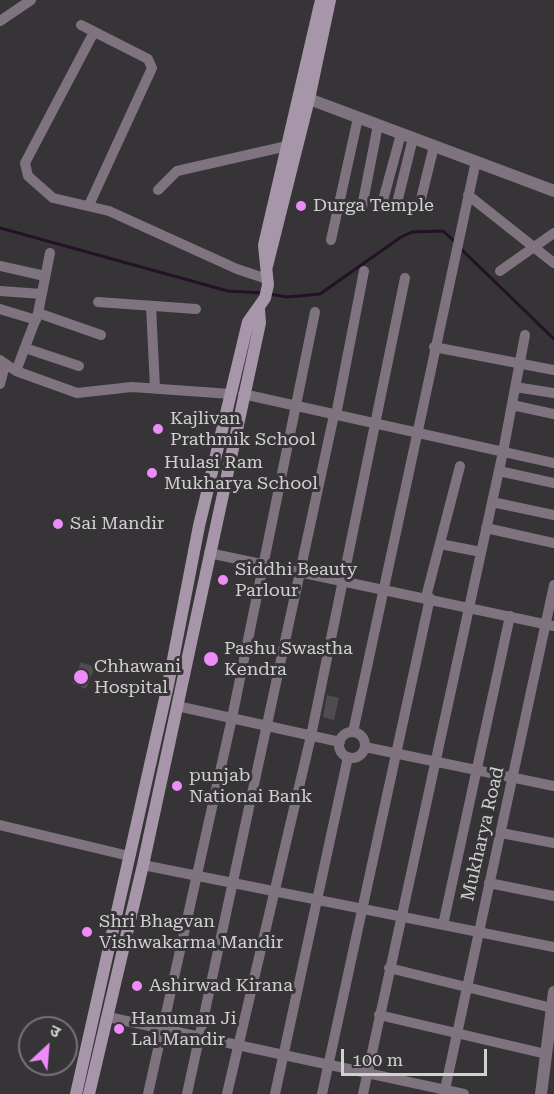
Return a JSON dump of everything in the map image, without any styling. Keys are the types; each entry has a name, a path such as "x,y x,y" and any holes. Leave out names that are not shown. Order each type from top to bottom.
{"main road":[{"path":"267,278 264,245 321,0"},
{"path":"76,1094 168,685 199,525 261,319 267,278 330,0"},
{"path":"89,1094 143,865 177,706 209,553 237,394"}],"street":[{"path":"0,21 31,0"},
{"path":"81,25 148,59 152,68 89,206"},
{"path":"94,32 24,167 28,176 48,195 58,200 109,211 237,269 267,278"},
{"path":"309,99 554,191"},
{"path":"330,240 358,118"},
{"path":"362,207 378,125"},
{"path":"382,204 401,134"},
{"path":"397,203 413,138"},
{"path":"158,190 177,171 286,146"},
{"path":"420,203 434,146"},
{"path":"352,732 459,231 476,162"},
{"path":"468,195 554,263"},
{"path":"500,271 538,249 554,233"},
{"path":"16,371 37,317 50,253"},
{"path":"0,266 45,276"},
{"path":"187,1094 232,883 269,727 364,271"},
{"path":"227,1094 311,736 405,278"},
{"path":"0,291 42,294"},
{"path":"98,302 196,309"},
{"path":"151,306 155,388"},
{"path":"0,309 101,335"},
{"path":"148,1094 198,876 265,564 315,312"},
{"path":"363,1094 400,916 499,471 525,335"},
{"path":"434,347 554,370"},
{"path":"25,348 79,366"},
{"path":"0,384 2,362 16,371 77,393 132,387 237,394 554,463"},
{"path":"515,387 554,393"},
{"path":"512,405 554,414"},
{"path":"322,1094 398,754 428,598 460,466"},
{"path":"499,471 554,483"},
{"path":"492,501 554,515"},
{"path":"486,528 554,543"},
{"path":"440,544 481,552"},
{"path":"209,553 550,625"},
{"name":"Mukharya Road","path":"444,1092 489,883 550,625 554,589"},
{"path":"443,925 510,616"},
{"path":"177,706 340,742"},
{"path":"348,757 341,751 340,742 344,735 352,732"},
{"path":"348,757 360,755 365,747 363,739 352,732"},
{"path":"365,747 554,786"},
{"path":"275,1094 348,757"},
{"path":"0,825 129,856"},
{"path":"501,833 554,843"},
{"path":"143,865 554,947"},
{"path":"489,883 554,896"},
{"path":"389,968 552,1008"},
{"path":"541,1094 554,992"},
{"path":"379,1015 546,1054"},
{"path":"108,1017 444,1092 464,1094"}],"building":[{"path":"81,662 95,667 86,689 72,683"},
{"path":"327,695 339,698 334,720 323,717"}],"waterway":[{"path":"0,228 228,291 263,293"},
{"path":"269,294 287,297 320,294 401,237 412,232 443,231 455,242"},
{"path":"461,249 554,339"}],"place":[{"name":"Durga Temple","path":"301,206"},
{"name":"Kajlivan Prathmik School","path":"158,429"},
{"name":"Hulasi Ram Mukharya School","path":"152,473"},
{"name":"Sai Mandir","path":"58,524"},
{"name":"Siddhi Beauty Parlour","path":"223,580"},
{"name":"Pashu Swastha Kendra","path":"211,659"},
{"name":"Chhawani Hospital","path":"81,677"},
{"name":"punjab Nationai Bank","path":"177,786"},
{"name":"Shri Bhagvan Vishwakarma Mandir","path":"87,932"},
{"name":"Ashirwad Kirana","path":"137,986"},
{"name":"Hanuman Ji Lal Mandir","path":"119,1029"}]}
